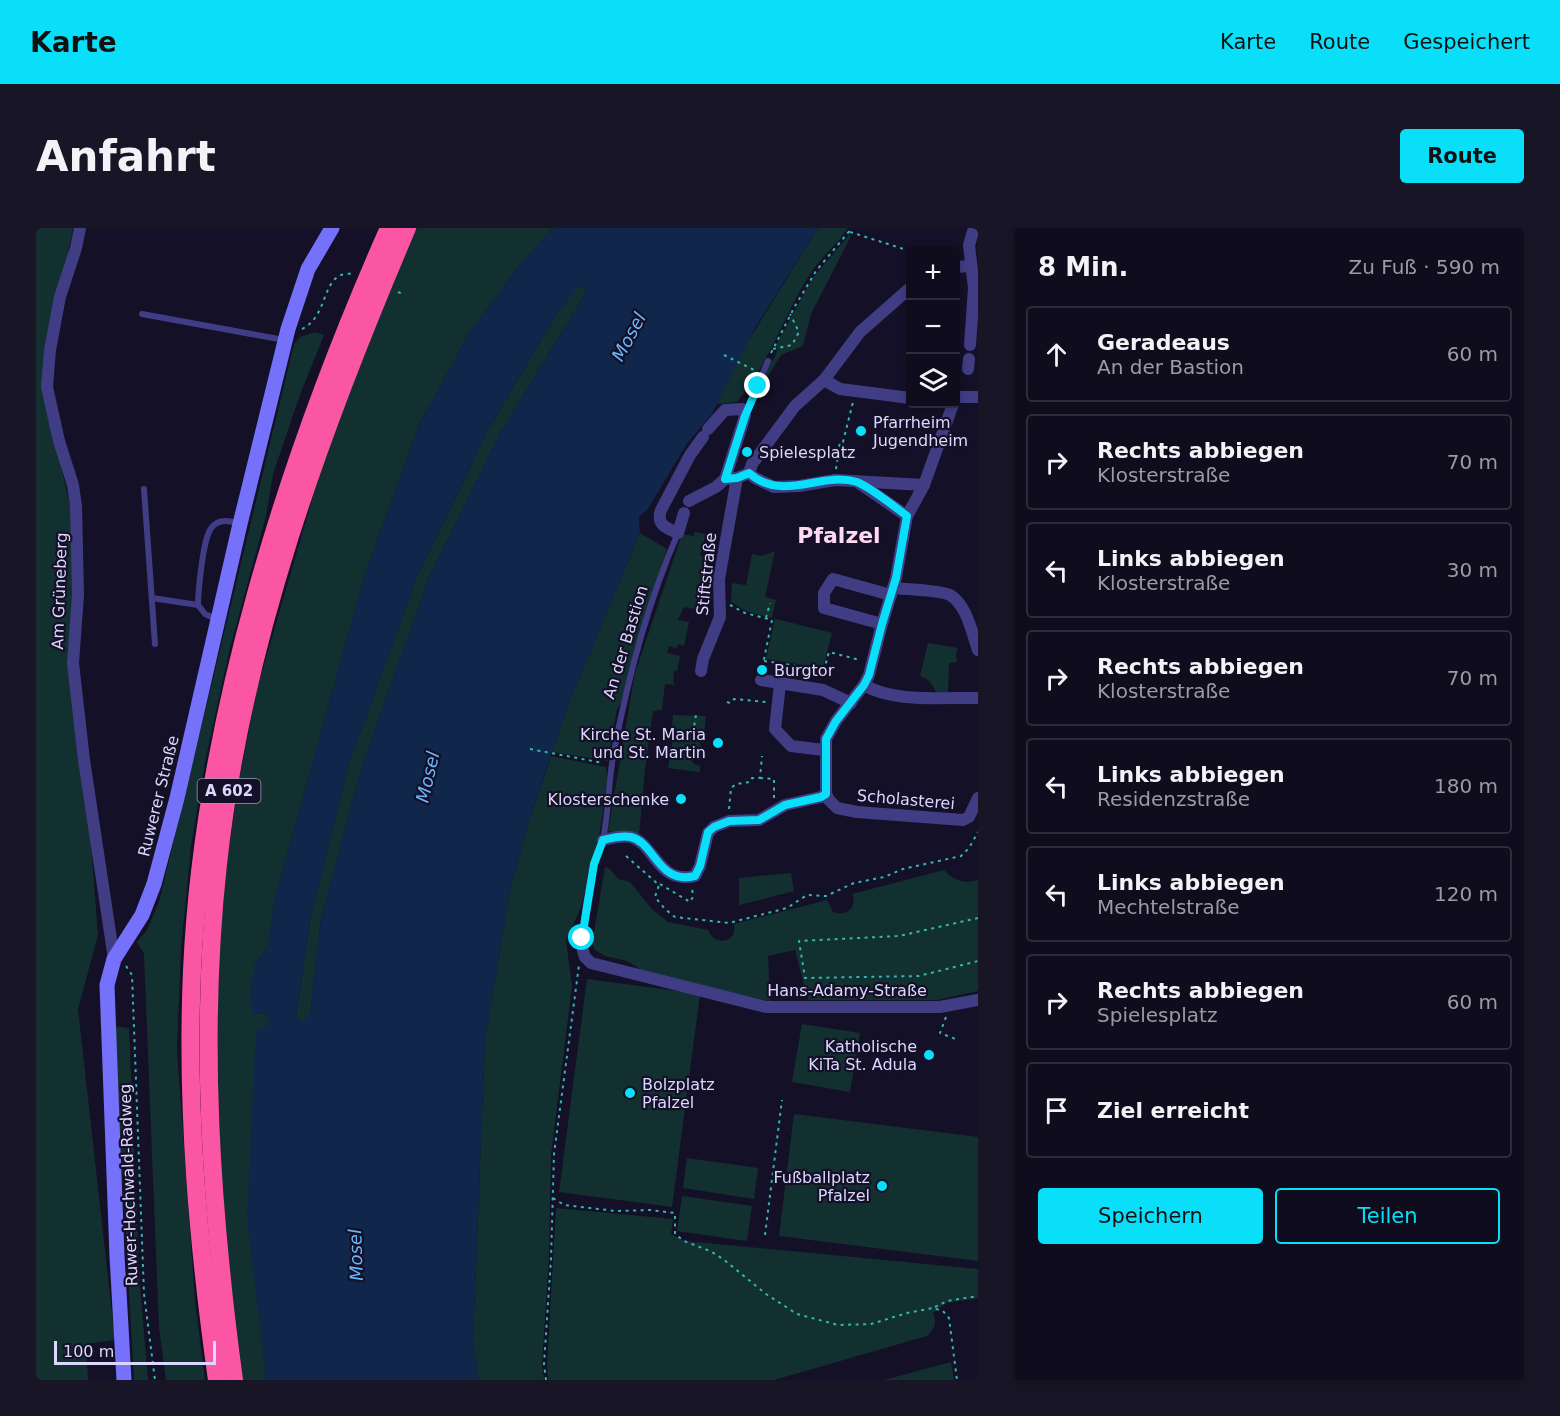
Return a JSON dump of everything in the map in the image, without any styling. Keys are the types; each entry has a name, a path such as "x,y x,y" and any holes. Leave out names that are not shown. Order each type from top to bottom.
{"highway":[{"name":"A 602","path":"217,1380 195,1194 190,1106 192,970 202,858 216,766 233,685 255,599 310,424 389,228"},
{"name":"A 602","path":"234,1380 214,1199 207,1045 218,864 232,768 267,613 299,507 324,433 407,228"}],"main road":[{"name":"Ruwerer Straße","path":"124,1380 107,985 114,959 142,915 154,884 177,798 286,335 308,269 332,228"}],"street":[{"name":"Am Grüneberg","path":"80,228 60,297 50,350 47,387 59,441 73,485 76,506 78,595 73,663 86,771 114,959"},
{"path":"970,345 974,288 969,245 974,228"},
{"path":"960,267 971,266"},
{"path":"749,473 752,464 795,406 824,380 860,332 906,292"},
{"path":"824,380 840,389 906,397"},
{"path":"960,397 978,397"},
{"path":"603,840 632,837 642,844 668,873 688,878 695,876 700,866 708,832 714,827 729,821 759,820 785,805 826,794 824,750 826,739 864,685 892,591 907,516 924,485 952,408"},
{"path":"684,513 678,533 663,526 659,517 690,455 705,433 725,410 742,409 745,416 731,478"},
{"path":"689,501 731,478 749,473"},
{"path":"749,473 774,487 799,486 835,480 924,485"},
{"name":"Stiftstraße","path":"701,671 720,617 719,579 731,478"},
{"path":"858,483 907,516"},
{"path":"882,624 824,608 824,593 833,579 892,591 948,594 956,600 964,614 978,650"},
{"path":"761,681 823,690 851,703"},
{"path":"780,684 775,729 791,746 824,750"},
{"path":"864,685 875,692 894,696 978,698"},
{"name":"Scholasterei","path":"826,794 837,808 856,812 963,820 969,817 978,798"},
{"name":"Hans-Adamy-Straße","path":"583,951 591,963 766,1007 940,1007 978,1000"}],"lane":[{"path":"142,314 286,335"},
{"path":"745,416 768,361"},
{"path":"144,489 155,645"},
{"path":"218,620 205,614 198,605 198,589 206,536 211,527 218,522 230,520 240,524"},
{"name":"An der Bastion","path":"583,951 586,904 594,864 603,840 612,764 623,704 642,635 678,533"},
{"path":"152,598 198,605"}],"path":[{"path":"768,361 790,314 816,271 852,228"},
{"path":"849,232 906,250"},
{"path":"286,335 311,324 322,307 330,286 339,276 354,273"},
{"path":"398,292 403,294"},
{"path":"773,349 792,345 799,332 790,314"},
{"path":"724,355 762,374"},
{"path":"835,480 840,442 843,442 853,401 855,402"},
{"path":"720,598 745,613 772,620 763,662 824,670 829,652 872,663"},
{"path":"766,619 770,603"},
{"path":"727,702 730,703 734,699 778,703"},
{"path":"693,733 696,715"},
{"path":"530,748 612,764"},
{"path":"760,778 762,756"},
{"path":"729,821 731,788 736,784 750,782 752,778 774,779 774,799 778,809"},
{"path":"626,856 659,885 655,897 664,909 675,917 729,923 787,908 807,895 826,896 854,883 961,856 969,848 978,832"},
{"path":"690,902 693,897"},
{"path":"978,918 899,936 799,941 805,978 919,975 978,961"},
{"path":"546,1380 544,1364 554,1154 576,976 583,951"},
{"name":"Ruwer-Hochwald-Radweg","path":"114,959 130,969 132,975 144,1294 155,1380"},
{"path":"940,1015 947,1015 939,1033 958,1040"},
{"path":"765,1235 782,1100"},
{"path":"553,1198 564,1205 615,1211 650,1210 675,1213 675,1234 684,1241 723,1258 766,1294 797,1314 838,1325 871,1324 933,1308 947,1301 978,1296"},
{"path":"933,1308 943,1311 949,1318 957,1380"}],"green space":[{"path":"36,228 73,228 42,384 75,527 77,661 98,935 78,1009 115,1340 86,1344 88,1380 36,1380"},
{"path":"417,228 553,228 520,265 468,335 420,423 364,577 274,902 268,946 255,965 253,1014 262,1013 269,1017 270,1024 261,1334 266,1380 243,1380 227,1250 221,1172 216,1044 218,961 227,861 239,781 257,689 328,445 385,298"},
{"path":"818,228 848,228 810,274 748,388 737,402 717,404 736,361"},
{"path":"849,235 851,236 811,314 803,346 781,355 761,388 770,361 777,352 776,345 812,279"},
{"path":"579,285 587,289 581,301 499,435 430,575 362,766 321,919 310,1014 303,1023 296,1017 310,921 348,766 417,577 488,430 557,313"},
{"path":"315,332 324,335 301,392 273,474 266,516 230,648 205,762 191,846 181,950 177,1050 195,1301 205,1380 166,1380 159,1328 144,954 137,942 147,930 159,902 294,344 300,337"},
{"path":"694,532 706,534 700,555 704,556 700,610 684,607 678,620 689,622 684,646 678,644 677,648 669,646 667,653 680,656 677,671 674,671 675,685 665,684 662,710 653,711 639,835 608,831 635,673 682,534 694,536"},
{"path":"640,533 667,549 636,646 621,703 617,709 608,761 552,752 567,707"},
{"path":"775,551 765,597 776,600 772,618 832,633 823,668 766,659 775,619 746,611 731,602 732,583 746,585 752,554 762,556"},
{"path":"928,643 958,648 957,662 949,663 948,692 936,692 930,682 920,676"},
{"path":"673,715 706,716 704,734 697,736 702,750 694,751 690,758 694,764 700,766 700,772 668,768 673,739 685,741 687,731 672,729"},
{"path":"551,756 606,767 607,782 600,831 581,907 566,941 572,986 551,1155 549,1257 542,1364 544,1380 478,1380 473,1341 485,1040 509,895 527,826"},
{"path":"605,867 609,868 618,879 630,882 652,909 668,922 708,930 720,941 729,939 733,935 734,924 827,900 833,912 846,912 852,907 852,894 944,870 960,881 978,880 978,991 937,1000 808,1000 795,950 768,956 770,1001 648,974 627,961 605,956 595,950 592,944"},
{"path":"791,873 794,891 739,905 739,878"},
{"name":"Bolzplatz Pfalzel","path":"587,979 700,994 672,1207 559,1192"},
{"path":"802,1024 860,1033 850,1092 792,1082"},
{"path":"114,1026 129,1028 140,1286 148,1380 134,1380"},
{"name":"Fußballplatz Pfalzel","path":"794,1114 978,1137 978,1261 779,1236"},
{"path":"687,1158 758,1168 754,1199 683,1188"},
{"path":"682,1196 752,1206 747,1241 677,1231"},
{"path":"556,1208 673,1219 671,1234 685,1241 978,1269 978,1298 946,1303 933,1313 934,1326 927,1336 774,1380 548,1380"},
{"path":"951,1362 954,1380 884,1380"}],"water":[{"name":"Mosel","path":"553,228 818,228 755,328 712,414 686,445 648,509 639,517 640,533 567,707 527,826 509,895 485,1040 473,1341 478,1380 266,1380 247,1217 256,1031 270,1024 269,1017 262,1013 253,1014 250,994 255,965 268,946 274,902 364,577 420,423 468,335 520,265","holes":["579,286 587,289 499,435 430,575 362,766 321,919 310,1014 302,1022 296,1016 310,921 348,766 417,577 488,430 557,313"]}],"place":[{"name":"Pfarrheim Jugendheim","path":"861,431"},
{"name":"Spielesplatz","path":"747,452"},
{"name":"Burgtor","path":"762,670"},
{"name":"Kirche St. Maria und St. Martin","path":"718,743"},
{"name":"Klosterschenke","path":"681,799"},
{"name":"Katholische KiTa St. Adula","path":"929,1055"},
{"name":"Bolzplatz Pfalzel","path":"630,1093"},
{"name":"Fußballplatz Pfalzel","path":"882,1186"}],"district":[{"name":"Pfalzel","path":"839,535"}],"route":[{"path":"582,938 594,864 603,840 632,837 642,844 668,873 688,878 695,876 700,866 708,832 714,827 729,821 759,820 785,805 826,794 824,750 826,739 869,675 896,578 907,516 858,483 835,480 799,486 774,487 749,473 745,476 725,479 745,416 758,386"}]}
